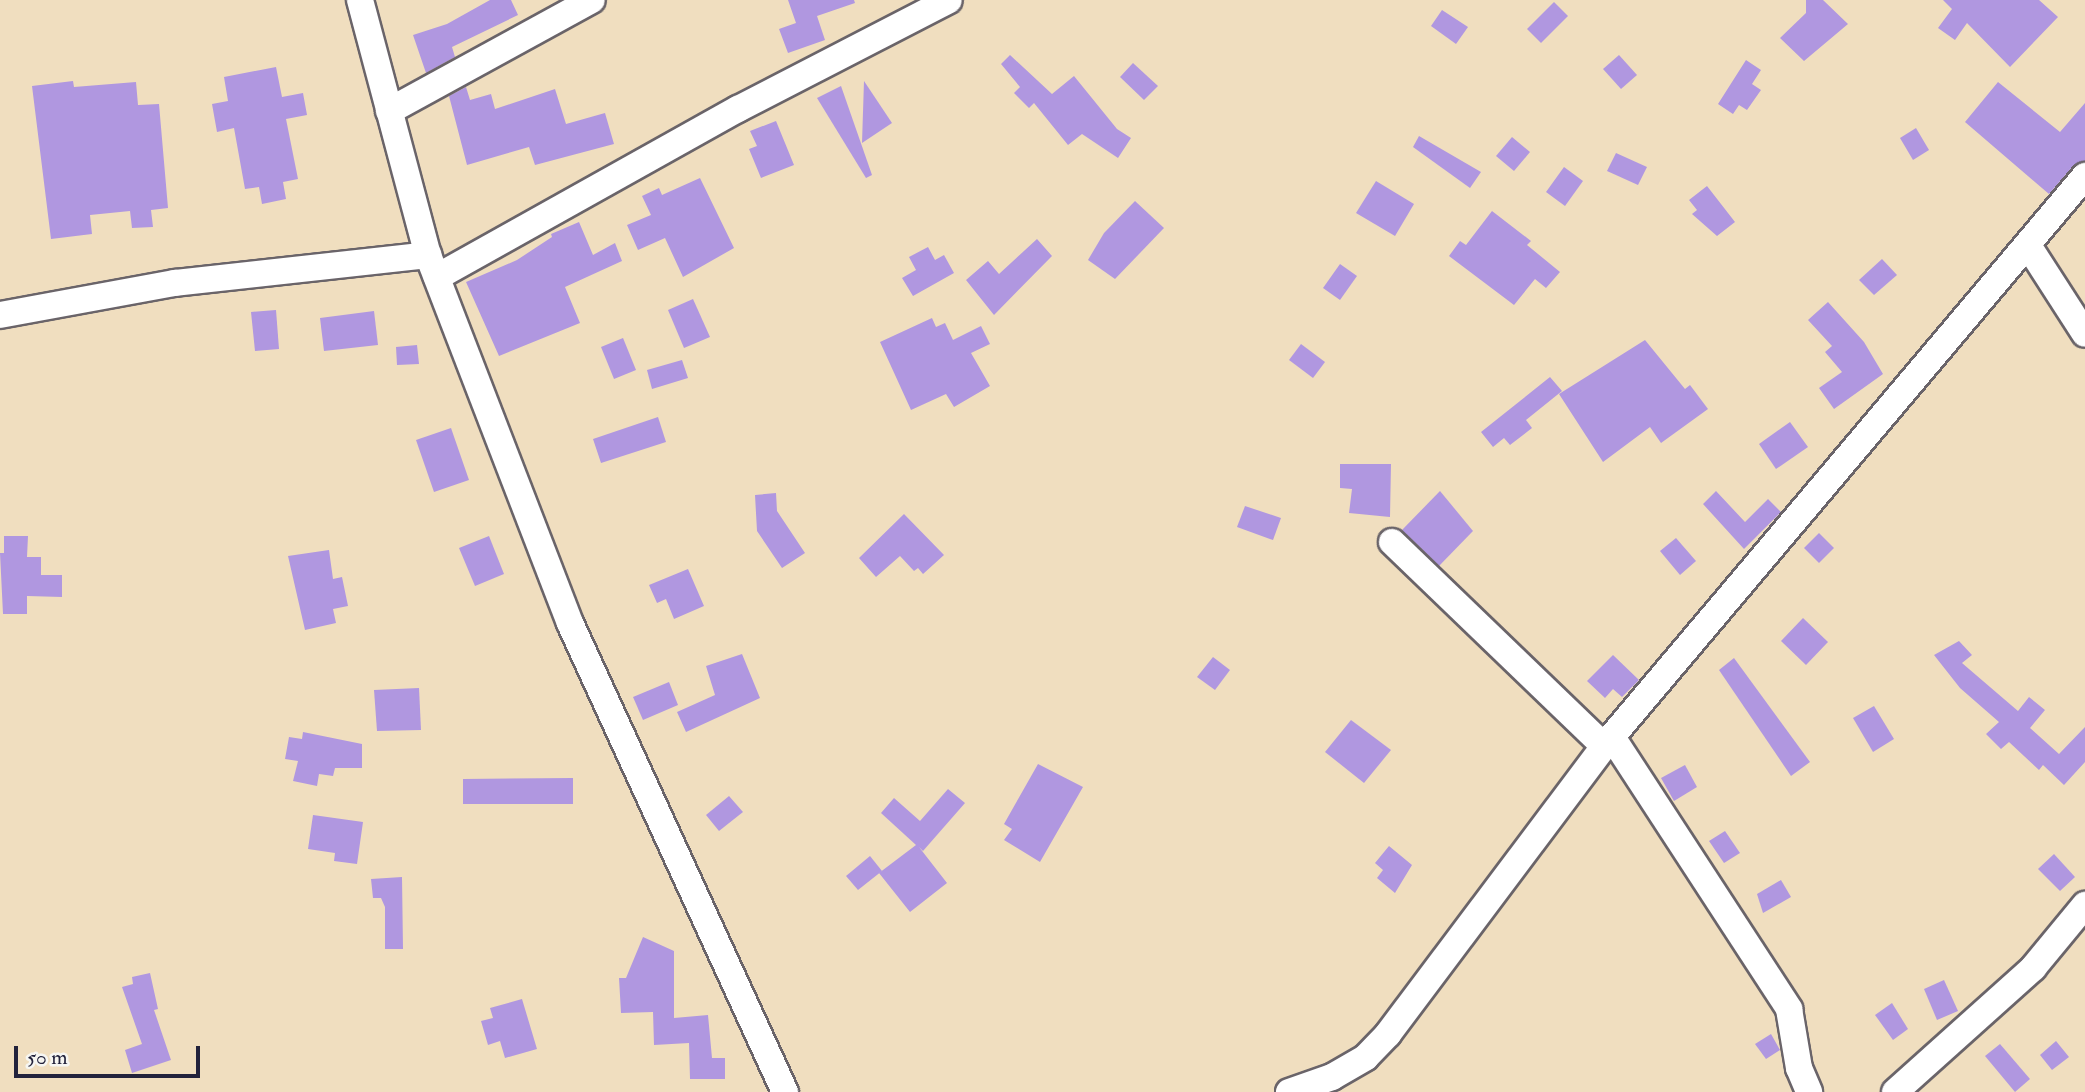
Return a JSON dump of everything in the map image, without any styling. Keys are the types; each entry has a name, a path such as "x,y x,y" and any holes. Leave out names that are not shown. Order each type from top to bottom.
{"street":[{"path":"360,0 432,266 570,623 785,1092"},
{"path":"389,111 592,0"},
{"path":"0,315 164,285 432,266 949,0"},
{"path":"1289,1092 1332,1077 1366,1057 1388,1034 1608,741 2029,247 2085,177"},
{"path":"2029,247 2085,334"},
{"path":"1392,542 1608,741 1789,1009 1809,1092"},
{"path":"1895,1092 2033,968 2085,905"}],"building":[{"path":"490,0 511,0 518,15 452,47 455,57 426,73 413,35 447,24"},
{"path":"788,0 854,0 855,3 817,16 825,40 788,53 779,29 796,23"},
{"path":"1806,0 1823,0 1848,24 1804,61 1780,38 1806,13"},
{"path":"1943,0 2039,0 2058,17 2010,67 1967,23 1955,40 1938,28 1952,9"},
{"path":"1554,2 1568,16 1541,43 1527,29"},
{"path":"1442,10 1468,27 1456,44 1431,26"},
{"path":"1010,55 1052,94 1074,76 1117,129 1131,138 1118,158 1082,134 1068,145 1034,103 1029,108 1014,93 1020,87 1001,64"},
{"path":"1619,55 1637,75 1621,89 1603,69"},
{"path":"1746,60 1761,70 1752,84 1761,90 1747,110 1739,105 1733,114 1718,104"},
{"path":"1133,63 1158,86 1144,100 1120,77"},
{"path":"276,67 282,97 303,93 307,115 286,119 298,179 283,182 286,199 262,204 259,187 245,189 234,128 217,132 212,104 228,101 224,77"},
{"path":"73,81 74,87 136,82 138,105 159,104 168,208 151,210 153,227 132,228 130,211 90,215 92,234 51,239 32,86"},
{"path":"864,81 892,123 862,143"},
{"path":"1998,82 2060,132 2085,103 2085,161 2073,166 2049,194 1965,122"},
{"path":"841,86 872,175 866,178 817,98"},
{"path":"466,87 470,100 491,94 495,109 555,89 566,124 605,113 614,144 535,165 529,147 467,165 449,96"},
{"path":"776,121 794,165 761,178 749,149 757,146 750,131"},
{"path":"1916,128 1929,150 1913,160 1900,138"},
{"path":"1419,136 1481,172 1470,188 1413,147"},
{"path":"1512,137 1530,152 1514,171 1496,156"},
{"path":"1616,153 1647,167 1638,185 1607,171"},
{"path":"1564,167 1583,181 1565,206 1546,192"},
{"path":"700,178 734,248 683,277 665,238 638,250 627,225 651,215 642,196 659,188 662,195"},
{"path":"1376,181 1414,204 1395,236 1356,213"},
{"path":"1707,186 1735,222 1717,236 1692,214 1697,210 1689,200"},
{"path":"1135,201 1164,228 1115,279 1088,260 1104,233"},
{"path":"1492,211 1531,241 1527,245 1560,272 1546,288 1535,279 1514,305 1449,256 1460,241 1466,245"},
{"path":"579,222 593,255 615,243 622,261 565,287 580,323 499,356 466,282 517,260 552,237 551,234"},
{"path":"1037,239 1052,256 994,315 966,280 988,261 999,274"},
{"path":"928,247 935,260 944,255 954,273 913,296 902,278 916,270 909,257"},
{"path":"1882,259 1897,275 1874,295 1859,280"},
{"path":"1340,264 1357,276 1340,300 1323,288"},
{"path":"693,299 710,337 684,348 668,310"},
{"path":"1828,302 1864,342 1883,374 1834,409 1819,388 1842,372 1825,352 1832,346 1808,320"},
{"path":"276,310 279,349 255,351 251,312"},
{"path":"374,311 378,345 324,351 320,318"},
{"path":"932,318 936,327 945,323 953,340 981,326 990,344 971,353 990,386 954,407 946,394 911,410 880,342"},
{"path":"623,338 636,370 614,379 601,347"},
{"path":"1645,340 1685,389 1690,385 1708,409 1661,443 1650,427 1603,462 1559,394"},
{"path":"1301,344 1325,362 1313,378 1289,360"},
{"path":"417,345 419,364 397,365 396,347"},
{"path":"682,360 688,378 652,389 647,370"},
{"path":"1550,377 1562,391 1526,420 1532,428 1510,445 1504,438 1493,447 1481,432"},
{"path":"658,417 666,442 601,463 593,439"},
{"path":"1790,422 1808,447 1776,469 1759,444"},
{"path":"451,428 469,480 434,492 416,440"},
{"path":"1340,464 1391,464 1390,517 1349,513 1352,489 1340,488"},
{"path":"1440,491 1473,531 1439,566 1402,530"},
{"path":"1716,491 1745,522 1768,499 1781,512 1744,549 1703,504"},
{"path":"776,493 777,511 805,553 782,568 757,531 755,495"},
{"path":"1245,506 1281,518 1273,540 1237,527"},
{"path":"904,514 944,555 923,574 918,568 914,571 900,556 876,577 859,558"},
{"path":"1819,533 1834,548 1819,563 1804,548"},
{"path":"4,536 28,536 27,557 41,557 41,575 62,575 62,597 27,596 27,614 3,614 0,553 4,553"},
{"path":"489,536 504,574 475,586 459,548"},
{"path":"1676,538 1696,561 1680,575 1660,551"},
{"path":"329,550 333,579 342,577 348,606 333,609 336,623 305,630 288,556"},
{"path":"688,569 704,606 674,619 666,599 657,603 649,585"},
{"path":"1803,618 1828,642 1806,665 1781,641"},
{"path":"1959,641 1972,655 1962,663 2018,711 2029,697 2045,710 2030,728 2059,754 2085,727 2085,762 2064,785 2043,765 2039,770 2009,742 2001,749 1986,734 1999,722 1960,688 1934,655"},
{"path":"742,654 760,698 686,732 677,712 715,695 706,666"},
{"path":"1613,655 1639,680 1622,697 1613,689 1605,698 1587,681"},
{"path":"1213,657 1230,670 1215,690 1197,677"},
{"path":"1734,658 1810,762 1791,776 1719,670"},
{"path":"669,682 678,705 643,720 633,697"},
{"path":"419,688 421,730 377,731 374,690"},
{"path":"1874,706 1894,739 1873,752 1853,718"},
{"path":"1351,720 1391,750 1364,783 1325,752"},
{"path":"303,732 362,744 362,768 335,768 333,776 319,774 317,786 293,781 298,761 285,759 289,737 302,739"},
{"path":"1038,764 1083,787 1040,862 1004,840 1012,829 1004,824"},
{"path":"1685,765 1697,787 1674,801 1661,778"},
{"path":"573,778 573,804 463,804 463,779"},
{"path":"948,789 965,803 923,851 919,847 947,883 910,912 879,873 916,845 881,813 894,798 920,821"},
{"path":"729,796 743,812 719,831 706,815"},
{"path":"313,815 363,822 357,864 334,861 335,853 308,849"},
{"path":"1725,831 1740,853 1724,863 1709,841"},
{"path":"1389,846 1412,865 1395,893 1377,878 1383,870 1375,863"},
{"path":"2054,854 2075,877 2060,891 2038,869"},
{"path":"870,856 882,871 858,890 846,876"},
{"path":"402,877 403,949 385,949 385,907 381,898 373,898 371,879"},
{"path":"1781,880 1791,897 1763,913 1757,894"},
{"path":"643,937 674,951 674,1018 708,1015 712,1058 725,1058 725,1079 690,1079 689,1043 654,1045 653,1012 621,1013 619,978 626,978"},
{"path":"150,973 158,1009 154,1010 171,1060 132,1073 125,1050 142,1044 122,987 133,984 132,977"},
{"path":"1944,980 1958,1011 1937,1020 1924,989"},
{"path":"522,999 537,1049 505,1058 500,1041 488,1045 481,1021 493,1018 490,1008"},
{"path":"1892,1003 1908,1029 1893,1040 1875,1015"},
{"path":"1771,1034 1780,1050 1766,1059 1755,1044"},
{"path":"2056,1041 2069,1057 2052,1070 2040,1055"},
{"path":"2000,1044 2030,1079 2015,1092 1985,1056"}]}
